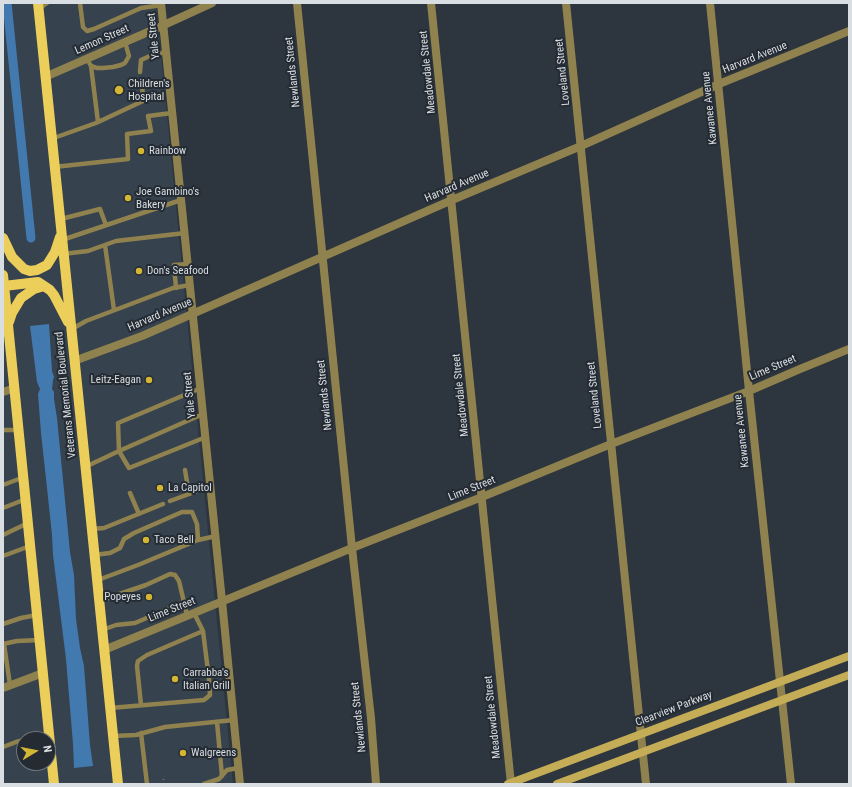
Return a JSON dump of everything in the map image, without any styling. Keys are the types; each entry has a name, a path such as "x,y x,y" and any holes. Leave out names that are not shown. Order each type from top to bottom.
{"main road":[{"name":"Veterans Memorial Boulevard","path":"38,6 118,784"},
{"path":"3,238 17,264 24,269 30,270 37,270 47,265 62,238"},
{"path":"3,275 49,731"},
{"path":"4,286 38,282 50,290 54,295 71,330"},
{"path":"8,325 12,313 21,298 34,289 44,286"},
{"name":"Clearview Parkway","path":"510,784 849,656"},
{"path":"557,784 849,675"},
{"path":"53,771 54,784"}],"street":[{"name":"Lemon Street","path":"45,77 89,62 125,42 212,3"},
{"name":"Newlands Street","path":"297,3 370,711 376,784"},
{"name":"Meadowdale Street","path":"432,3 510,784"},
{"name":"Loveland Street","path":"566,3 582,146 646,784"},
{"name":"Kawanee Avenue","path":"710,3 790,784"},
{"name":"Yale Street","path":"161,4 240,784"},
{"name":"Harvard Avenue","path":"74,361 142,336 452,200 582,146 719,84 849,31"},
{"name":"Lime Street","path":"104,650 352,548 611,444 749,391 800,368 849,349"},
{"path":"3,392 15,388"},
{"path":"7,686 43,673"}],"lane":[{"path":"38,6 47,3"},
{"path":"80,3 83,27 87,31 94,30 141,8 161,4"},
{"path":"89,62 97,68 113,67 125,63 129,56 125,42"},
{"path":"140,72 141,60 152,55 166,52"},
{"path":"89,62 98,122"},
{"path":"52,139 98,122 143,101 142,82"},
{"path":"54,167 128,160 127,134 151,130 148,116 172,113"},
{"path":"62,238 181,200"},
{"path":"60,220 100,209 106,225"},
{"path":"63,254 88,251 116,241 185,233"},
{"path":"105,245 114,310"},
{"path":"176,288 174,265 188,264"},
{"path":"71,330 86,321 114,310 176,288 190,285"},
{"path":"200,388 118,423 119,451 129,468 206,438"},
{"path":"85,467 203,414"},
{"path":"3,430 19,430"},
{"path":"185,470 189,494"},
{"path":"3,485 24,477"},
{"path":"170,501 211,486"},
{"path":"130,494 139,514"},
{"path":"3,508 26,499"},
{"path":"92,529 104,528 163,504"},
{"path":"94,555 110,553 120,548 124,539 134,533 182,512 192,512 197,524 198,540"},
{"path":"3,534 28,523"},
{"path":"97,580 198,540 216,536"},
{"path":"3,556 30,546"},
{"path":"99,600 146,585 170,574 175,575 179,582 184,602 203,631 209,679 210,695 204,700 110,708"},
{"path":"102,630 116,625 135,623 184,602"},
{"path":"3,624 37,615"},
{"path":"141,705 137,666 138,661 147,655 203,631"},
{"path":"7,686 3,644 17,641 40,640"},
{"path":"113,736 136,735 165,727 234,720"},
{"path":"217,722 222,776"},
{"path":"141,733 147,784"},
{"path":"3,747 16,742"},
{"path":"204,784 219,779 227,770 238,768"}],"path":[{"path":"163,784 164,776"}],"shaded area":[{"path":"3,3 156,3 233,784 3,784"}],"water":[{"path":"49,324 52,371 54,377 52,389 54,392 70,552 74,575 76,619 84,666 93,766 74,768 66,659 53,555 41,433 38,394 40,389 37,382 30,326"}],"waterway":[{"path":"7,3 31,238"}],"place":[{"name":"Children's Hospital","path":"119,90"},
{"name":"Rainbow","path":"141,151"},
{"name":"Joe Gambino's Bakery","path":"128,198"},
{"name":"Don's Seafood","path":"139,271"},
{"name":"Leitz-Eagan","path":"149,380"},
{"name":"La Capitol","path":"160,488"},
{"name":"Taco Bell","path":"146,540"},
{"name":"Popeyes","path":"149,597"},
{"name":"Carrabba's Italian Grill","path":"175,679"},
{"name":"Walgreens","path":"183,753"}]}
